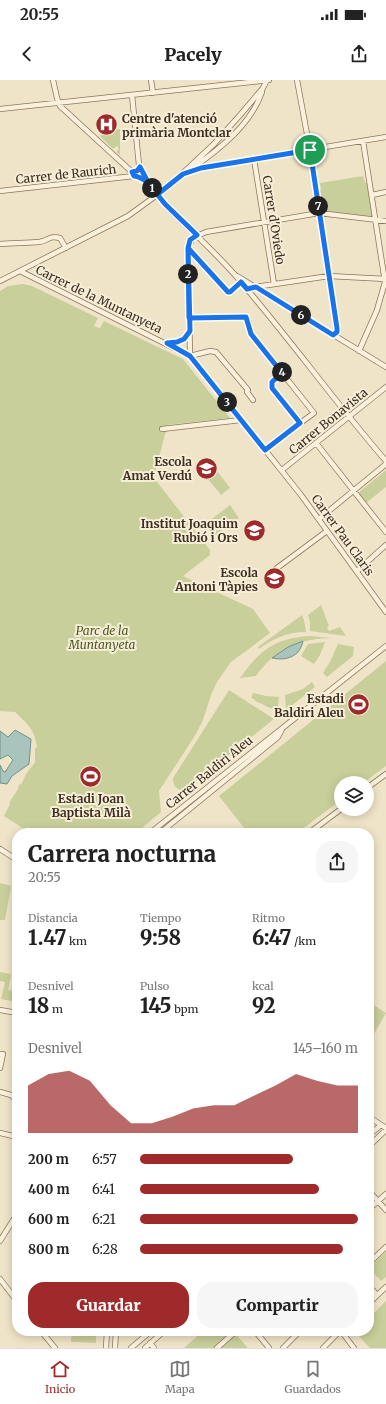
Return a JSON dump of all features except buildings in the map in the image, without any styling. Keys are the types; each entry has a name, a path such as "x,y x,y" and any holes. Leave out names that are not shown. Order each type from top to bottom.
{"street":[{"path":"53,80 60,106 133,174 149,184 168,208 197,235 234,274 348,417 386,461"},
{"path":"151,80 153,93"},
{"path":"0,109 268,80"},
{"path":"183,174 214,144 263,88 268,80"},
{"path":"297,80 310,150 337,328 337,332 333,335"},
{"path":"0,281 128,216 158,194 219,148 242,124 256,105 263,88"},
{"path":"132,95 140,167 149,184"},
{"path":"183,174 210,166 386,137"},
{"path":"359,351 377,310 386,278 375,220 363,141"},
{"name":"Carrer d'Oviedo","path":"254,159 274,284"},
{"path":"133,174 140,167"},
{"name":"Carrer de Raurich","path":"0,191 133,174"},
{"path":"372,195 386,192"},
{"path":"253,400 247,392 248,390 216,352 210,351 190,356 188,248 190,240 197,235 206,232 319,213 386,221"},
{"path":"0,244 40,242 48,238 56,237 60,238 66,248"},
{"path":"188,248 228,292 230,292 241,282"},
{"name":"Carrer de la Muntanyeta","path":"20,271 167,343 190,356"},
{"path":"234,274 386,367"},
{"path":"248,291 256,287 329,276 386,278"},
{"path":"189,318 246,317 251,334 314,413 265,450"},
{"path":"167,343 177,342 184,339 190,331"},
{"name":"Carrer Pau Claris","path":"190,356 319,519 386,612"},
{"path":"282,373 272,382 272,388 300,423"},
{"name":"Carrer Bonavista","path":"282,471 386,387"},
{"path":"162,429 241,420"},
{"path":"316,443 386,532"},
{"path":"319,519 386,464"},
{"path":"277,568 327,531"},
{"path":"356,571 386,545"},
{"name":"Carrer Baldiri Aleu","path":"156,828 386,646"},
{"name":"Carrer Baldiri Aleu","path":"166,828 278,737 282,729"},
{"path":"374,783 386,774"},
{"path":"315,828 334,813"},
{"path":"0,849 12,857"},
{"path":"0,1010 12,1012"},
{"path":"0,1054 3,1054 0,1068"},
{"path":"0,1092 12,1096"},
{"path":"374,1120 386,1129 374,1141"},
{"path":"374,1131 381,1125"},
{"path":"0,1133 12,1135"},
{"path":"374,1205 386,1194"},
{"path":"374,1197 386,1210"},
{"path":"0,1241 12,1222"},
{"path":"374,1258 386,1247"},
{"path":"0,1279 12,1294"},
{"path":"374,1298 386,1286"},
{"path":"374,1292 377,1295"},
{"path":"45,1336 55,1348"},
{"path":"106,1348 107,1336"},
{"path":"115,1348 116,1336"},
{"path":"131,1348 145,1336"},
{"path":"145,1348 158,1336"},
{"path":"217,1348 230,1336"},
{"path":"259,1336 269,1348"},
{"path":"283,1348 295,1336"},
{"path":"323,1348 335,1336"},
{"path":"344,1336 354,1348"},
{"path":"150,1343 154,1348"}],"green space":[{"path":"120,129 120,155 116,152 119,149 117,146 113,149 101,137 100,130"},
{"path":"363,176 365,183 368,183 374,219 322,212 318,191 321,190 320,183"},
{"name":"Parc de la Muntanyeta","path":"23,284 32,286 98,318 94,326 100,328 104,321 183,359 230,418 167,425 167,431 154,478 210,550 210,555 183,576 253,609 270,633 231,662 217,682 203,720 196,734 159,791 161,812 142,828 22,828 4,816 10,804 9,803 18,789 19,784 21,785 26,774 35,762 35,748 37,747 32,731 15,712 0,711 0,291 8,286"},
{"path":"386,470 386,487 366,503 358,493"},
{"path":"217,471 230,488 221,495 207,478"},
{"path":"230,505 239,518 213,537 204,525"},
{"path":"321,605 329,626 327,627 329,631 340,627 346,636 310,631 308,615"},
{"path":"302,615 306,632 281,636 259,649 258,647"},
{"path":"310,636 332,638 310,640 289,647 271,659 256,676 240,678 254,660 269,647 287,639"},
{"path":"325,642 320,655 314,664 301,656 308,644"},
{"path":"338,644 354,647 353,656 327,677 323,673"},
{"path":"386,661 386,766 372,776 334,776 334,805 304,828 244,828 219,796"},
{"path":"312,682 315,687 286,710 285,695 303,689"},
{"path":"229,690 274,719 187,789 181,790 177,788 173,778"},
{"path":"253,693 279,697 278,709 255,701 251,698"},
{"path":"0,883 11,886 5,920 0,920"},
{"path":"0,972 11,974 8,990 12,990 12,1001 1,999 5,982 0,981"},
{"path":"374,1005 386,1013 374,1034"},
{"path":"386,1252 386,1277 381,1281 374,1273 374,1263"},
{"path":"386,1301 386,1348 370,1348 359,1336 374,1336 374,1313"},
{"path":"72,1336 96,1336 96,1343 71,1342"},
{"path":"197,1336 239,1336 238,1337 248,1348 184,1348"}],"water":[{"path":"303,641 299,651 292,657 282,659 272,658 288,647"},
{"path":"15,730 31,739 29,764 12,776 7,784 0,783 0,765 5,772 13,760 8,755 0,759 0,731 8,737"}],"place":[{"name":"Centre d'atenció primària Montclar","path":"107,125"},
{"name":"Escola Amat Verdú","path":"207,468"},
{"name":"Institut Joaquim Rubió i Ors","path":"254,530"},
{"name":"Escola Antoni Tàpies","path":"274,579"},
{"name":"Estadi Baldiri Aleu","path":"359,705"},
{"name":"Estadi Joan Baptista Milà","path":"91,777"}],"route":[{"path":"310,150 201,168 183,174 170,186 158,194 149,184 139,177 134,176 132,172 137,171 140,167 149,184 165,204 197,235 190,240 188,244 188,248 188,282 190,331 184,339 174,343 167,343 190,356 265,450 300,423 272,388 271,385 273,380 282,373 251,334 246,317 238,316 189,318 188,282 188,254 188,248 228,292 230,292 241,282 247,289 256,287 333,335 337,332 310,150"}]}
